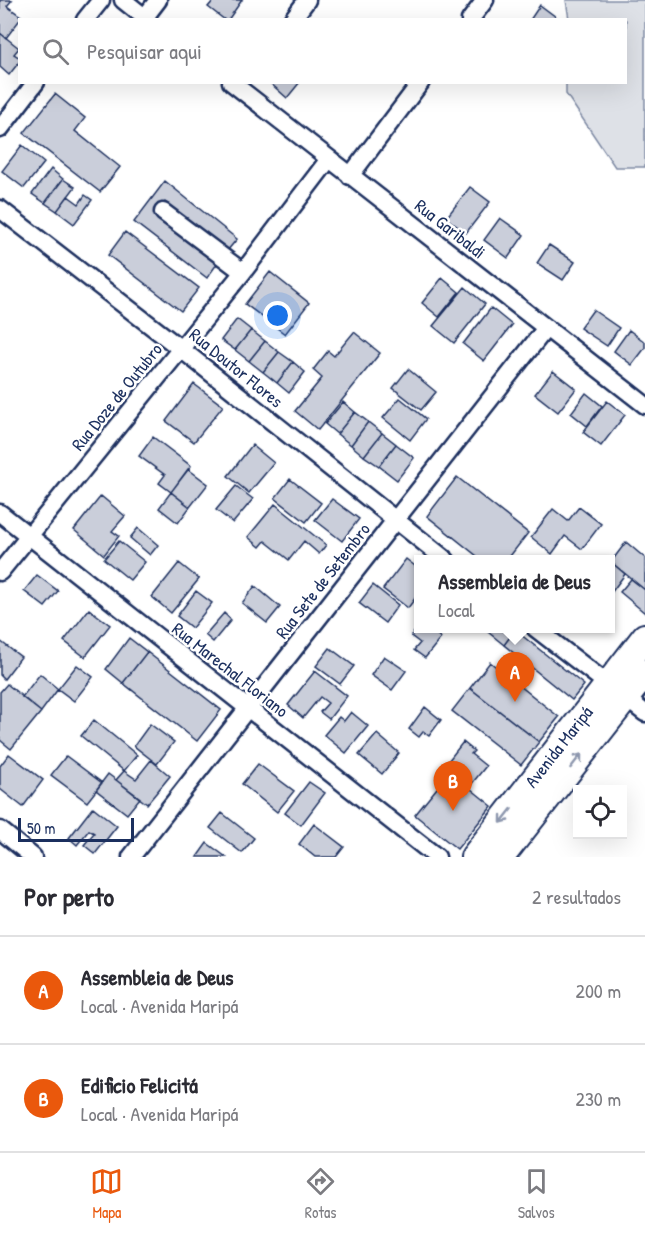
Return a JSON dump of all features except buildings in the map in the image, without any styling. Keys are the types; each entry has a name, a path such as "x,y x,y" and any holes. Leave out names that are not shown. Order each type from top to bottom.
{"main road":[{"name":"Avenida Maripá","path":"474,857 626,698 645,637"},
{"name":"Avenida Maripá","path":"501,857 645,673"}],"street":[{"path":"88,18 101,0"},
{"path":"123,0 147,18 159,0"},
{"path":"294,18 307,0"},
{"path":"472,18 485,0"},
{"path":"0,129 34,84"},
{"path":"350,176 420,84"},
{"name":"Rua Garibaldi","path":"239,85 328,159 645,405"},
{"name":"Rua Doze de Outubro","path":"0,572 243,272 328,159"},
{"name":"Rua Doutor Flores","path":"0,209 181,349 440,555"},
{"path":"163,212 243,272"},
{"name":"Rua Sete de Setembro","path":"131,857 546,328"},
{"name":"Rua Marechal Floriano","path":"0,513 436,857"},
{"path":"542,633 626,698"},
{"path":"0,831 33,857"}],"shaded area":[{"path":"566,0 645,0 645,167 615,167 566,94 566,84 627,84 627,18 569,18"}],"place":[{"name":"Assembleia de Deus","path":"515,702"},
{"name":"Edificio Felicitá","path":"453,811"}]}
